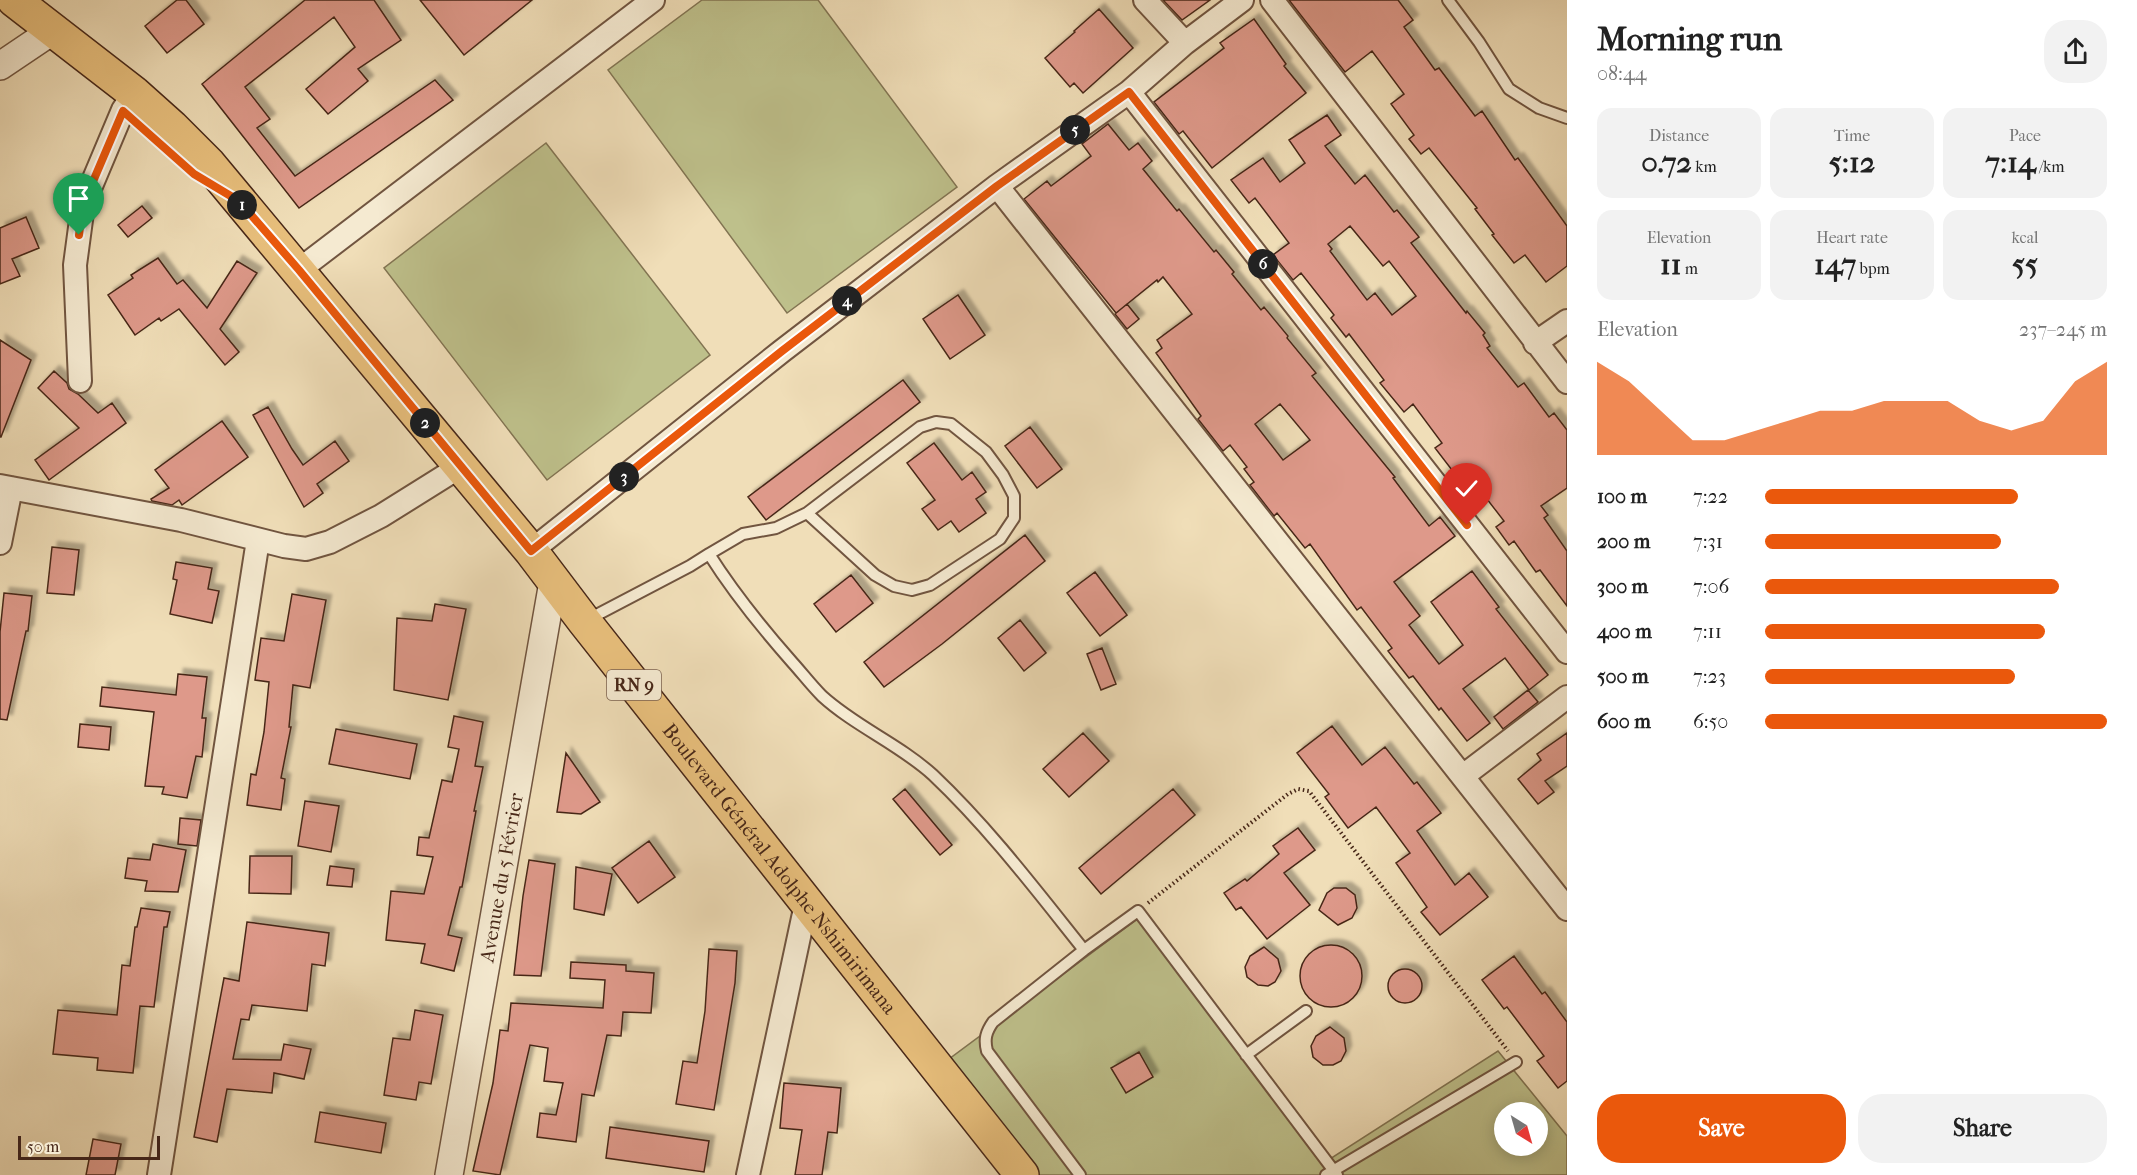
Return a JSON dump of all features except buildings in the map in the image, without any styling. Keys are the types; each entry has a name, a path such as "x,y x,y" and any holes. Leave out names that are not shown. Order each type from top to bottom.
{"main road":[{"name":"Boulevard Général Adolphe Nshimirimana","path":"14,0 43,37"},
{"name":"Boulevard Général Adolphe Nshimirimana","path":"0,11 43,37 128,102 172,127 209,164 531,551 806,904 1022,1175"}],"street":[{"path":"299,270 653,0"},
{"path":"1145,0 1185,43"},
{"path":"531,551 782,351 997,186 1129,92 1185,43 1242,0"},
{"path":"1272,0 1567,382"},
{"path":"0,66 43,37"},
{"path":"1129,92 1567,652"},
{"path":"80,381 75,265 83,205 128,102"},
{"path":"997,186 1567,909"},
{"path":"1535,343 1567,321"},
{"path":"0,543 5,487 180,520 284,546 306,549 330,542 381,516 461,466"},
{"path":"159,1175 258,540"},
{"name":"Avenue du 5 Février","path":"449,1175 553,582"},
{"path":"1463,776 1567,697"},
{"path":"748,1175 806,904"}],"lane":[{"path":"1448,0 1479,42 1509,89 1539,108 1567,118"},
{"path":"584,621 690,566 743,534 776,528 807,513 920,427 936,422 951,424 986,452 1003,475 1014,496 1014,518 1000,538 930,585 912,590 894,586 875,575 807,513"},
{"path":"709,554 723,576 772,638 822,696 930,773 976,817 1084,950"},
{"path":"1080,1175 987,1051 986,1031 993,1022 1084,950 1138,911 1332,1173 1516,1062"},
{"path":"1246,1055 1306,1011"}],"path":[{"path":"1138,911 1288,794 1298,789 1309,791 1516,1062"}],"green space":[{"path":"702,0 818,0 957,187 787,313 608,70"},
{"path":"546,143 710,355 547,480 384,268"},
{"path":"1140,917 1330,1159 1498,1051 1539,1102 1494,1102 1494,1156 1548,1156 1548,1113 1567,1136 1567,1175 1023,1175 937,1068"}],"route":[{"path":"79,235 83,205 123,111 194,174 239,201 299,270 531,551 782,351 997,186 1129,92 1467,525"}]}
